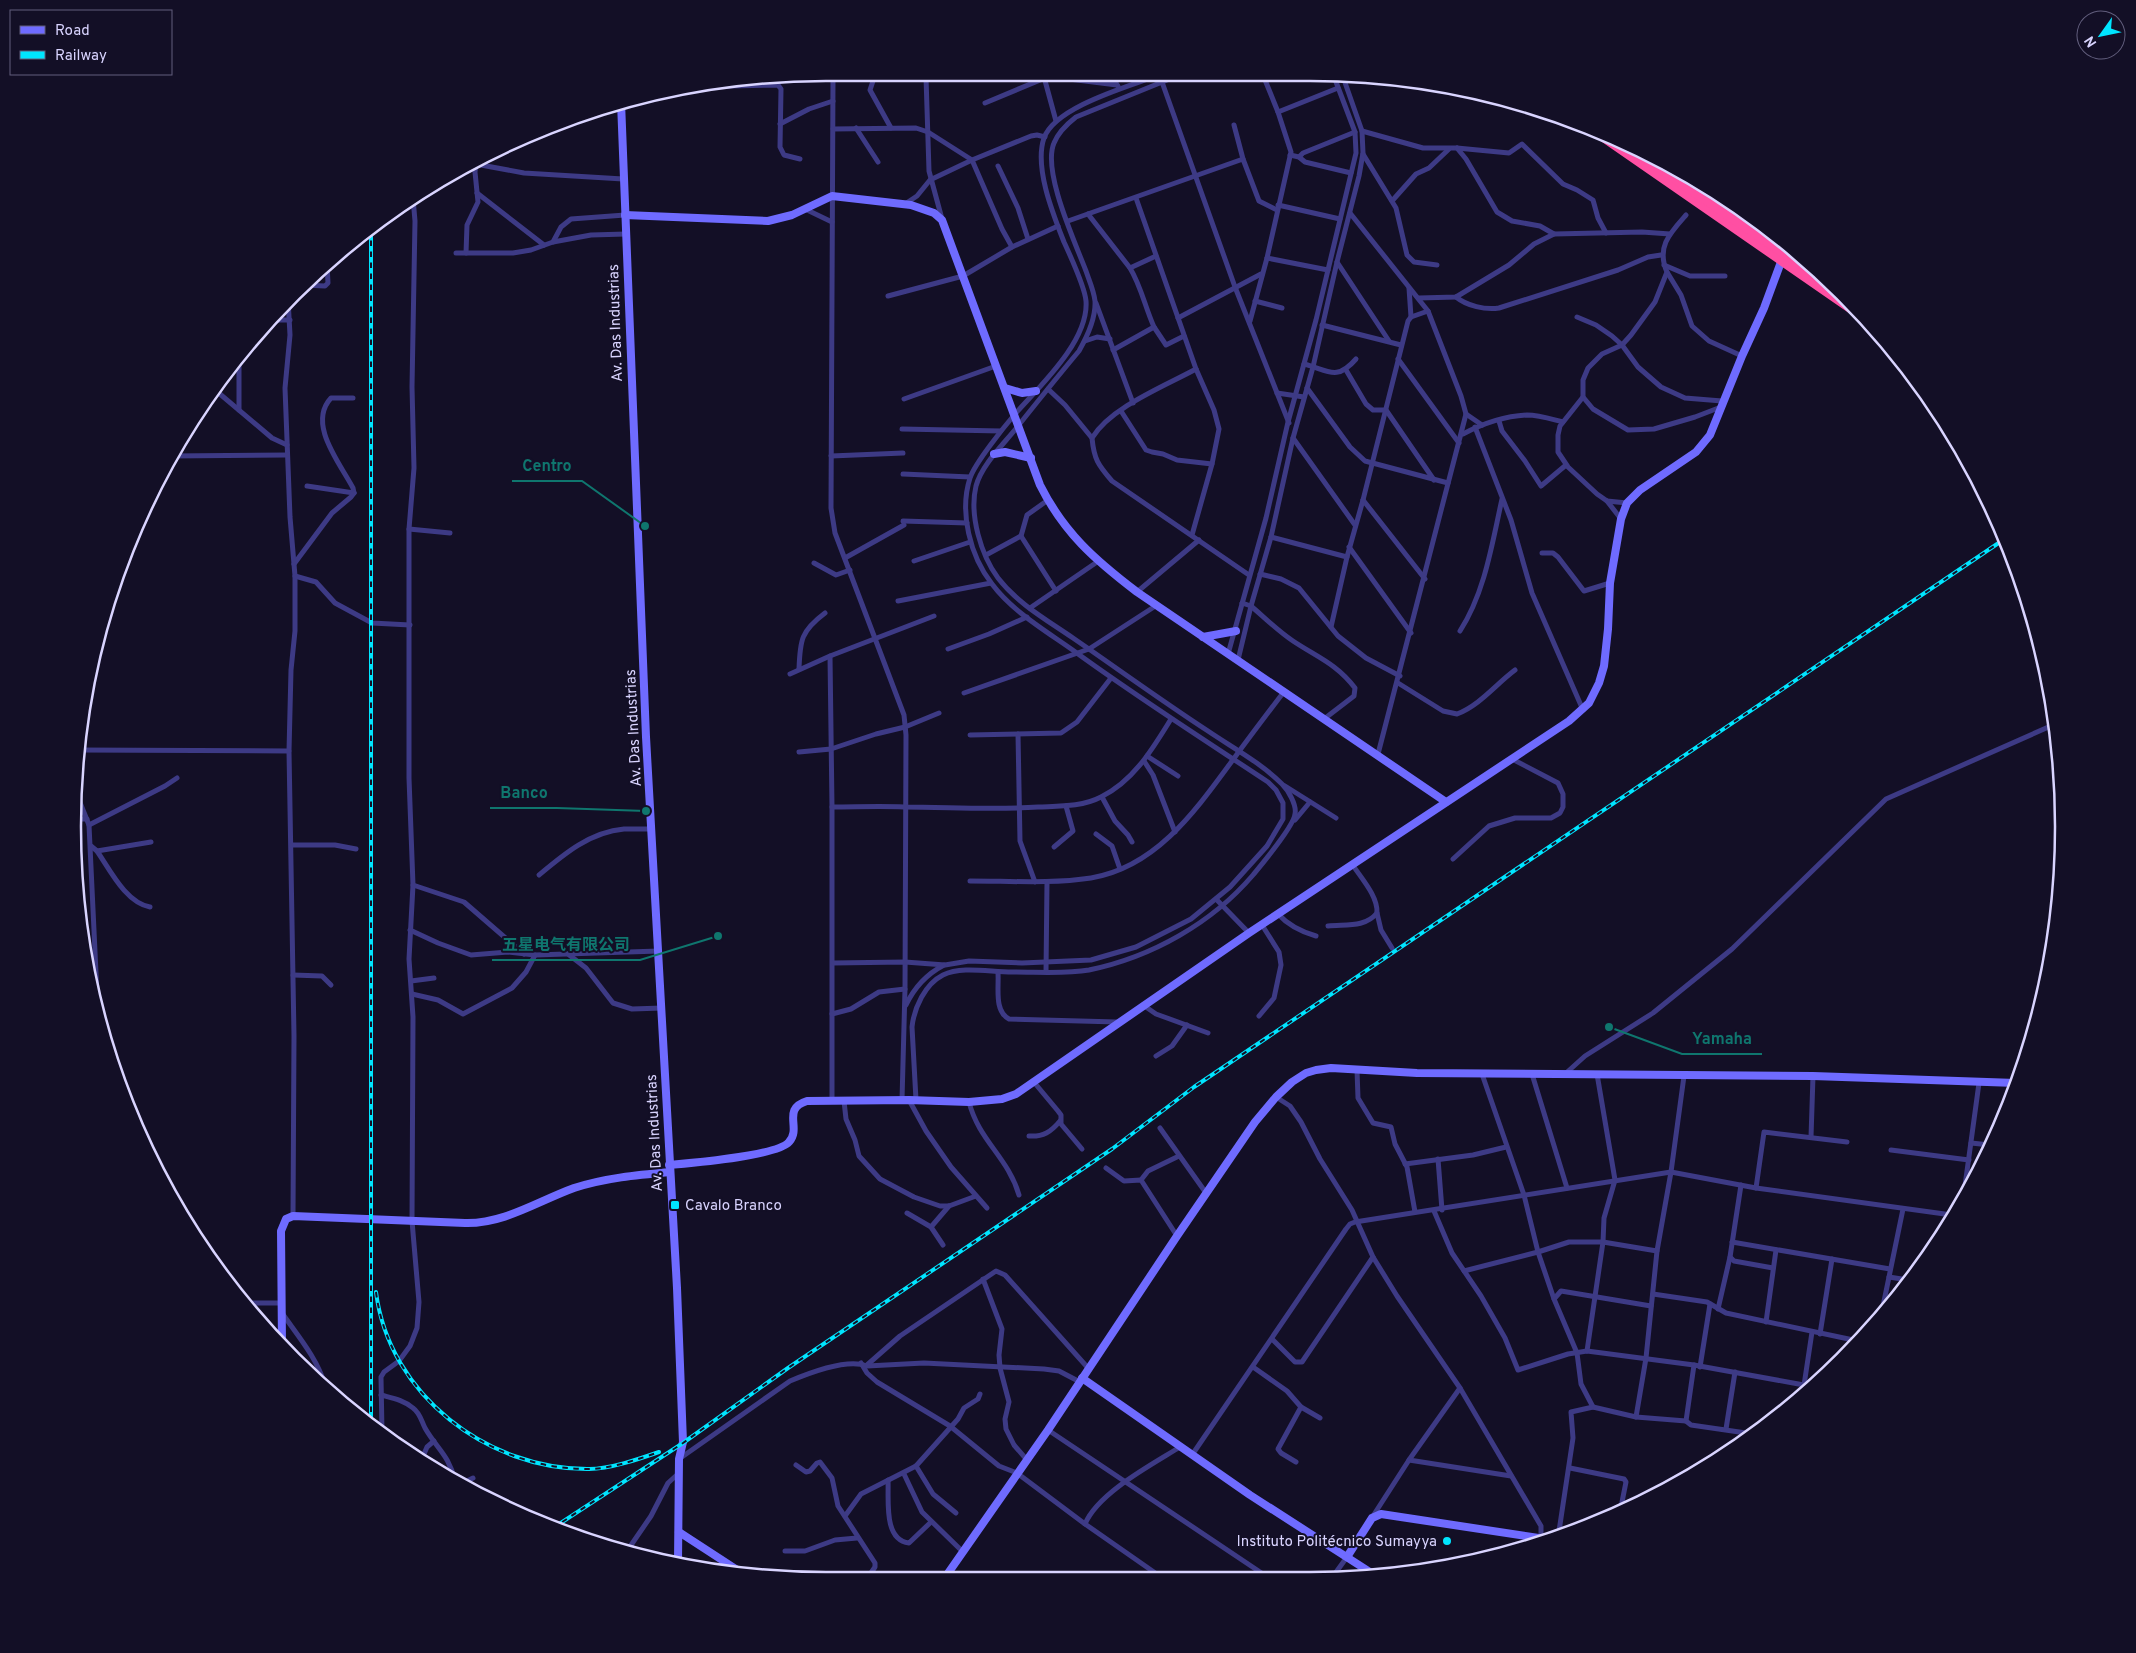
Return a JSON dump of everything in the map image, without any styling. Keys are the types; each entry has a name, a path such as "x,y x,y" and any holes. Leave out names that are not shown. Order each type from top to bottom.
{"highway":[{"path":"1621,150 1832,296"},
{"path":"1667,173 1794,260"}],"street":[{"path":"833,81 832,521 901,705 905,727 906,989 904,1054 909,1100 926,1131 951,1167 987,1208"},
{"path":"873,81 870,90 891,128"},
{"path":"926,81 930,180 942,220 1048,500 1072,534 1098,562 1137,592 1446,802"},
{"path":"985,103 1035,81"},
{"path":"1045,81 1056,121"},
{"path":"1085,81 1126,87"},
{"path":"1115,81 1116,85"},
{"path":"833,963 905,962 945,965 969,962 1091,960 1136,947 1191,919 1230,887 1267,846 1283,818 1282,803 1276,790 1268,782 1111,678 1006,600 991,583 979,563 970,542 966,523 970,477 1001,431 1072,346 1081,329 1084,315 1086,300 1058,226 1044,178 1041,158 1045,137 1056,121 1087,103 1142,81"},
{"path":"1250,321 1261,274 1267,258 1290,155 1290,145 1265,81"},
{"path":"1133,403 1057,195 1050,158 1053,144 1060,133 1076,117 1162,82 1235,287 1250,321 1288,422 1295,431"},
{"path":"1228,654 1236,631 1249,575 1266,518 1288,422 1328,270 1356,153 1355,132 1336,82"},
{"path":"1238,660 1271,537 1293,438 1313,366 1363,154 1362,131 1345,82"},
{"path":"749,86 778,85 781,89 781,151 788,158 800,159"},
{"path":"1278,112 1338,88"},
{"path":"780,124 809,109 833,102"},
{"name":"Av. Das Industrias","path":"621,111 635,485 651,829 677,1288 682,1422 682,1446 679,1459 678,1556"},
{"path":"916,128 928,120"},
{"path":"1234,125 1242,159 1259,201 1278,207 1340,219"},
{"path":"856,128 878,162"},
{"path":"833,129 916,128 928,132 972,160 1002,229 1012,247"},
{"path":"1362,131 1423,148 1457,148 1509,152 1522,144 1563,184 1593,200 1598,218 1606,233"},
{"path":"1299,157 1303,153 1355,132"},
{"path":"904,204 917,196 930,180 972,160 1031,136 1045,137"},
{"path":"1457,148 1466,159 1497,212 1512,221 1540,226 1554,234"},
{"path":"1392,201 1416,174 1430,168 1449,149"},
{"path":"1363,154 1399,216 1407,255 1414,262 1437,265"},
{"path":"1290,155 1299,157 1305,162 1352,173"},
{"path":"1068,221 1242,159"},
{"path":"483,166 524,173 623,179"},
{"path":"998,166 1018,208 1028,239"},
{"path":"466,253 467,225 476,206 477,193 474,170"},
{"path":"477,193 544,244"},
{"path":"553,242 561,227 571,219 625,215 768,221 792,215 832,196 923,208 942,220"},
{"path":"1136,198 1196,369 1214,410 1219,429 1212,464 1192,535"},
{"path":"382,1424 381,1378 384,1372 398,1361 410,1346 417,1328 419,1302 412,1221 412,994 410,930 414,885 409,778 409,529 414,448 412,387 414,206"},
{"path":"806,209 832,222"},
{"path":"1350,213 1428,311 1462,396 1466,414 1463,434 1448,483 1400,676 1378,754"},
{"path":"1088,214 1130,268 1136,278 1146,310 1154,327 1168,346 1184,336"},
{"path":"1686,215 1670,234 1662,255 1664,265 1681,295 1692,326 1708,341 1742,356"},
{"path":"888,296 963,276 1012,247 1058,226"},
{"path":"1419,298 1456,297 1509,265 1534,244 1554,234 1642,232 1670,234"},
{"path":"456,253 512,253 531,250 544,244 591,235 626,234"},
{"path":"1456,297 1462,302 1484,309 1499,308 1618,270 1648,257 1662,255"},
{"path":"1130,268 1156,256"},
{"path":"1267,258 1328,270"},
{"path":"1337,262 1389,341"},
{"path":"282,1334 281,1231 286,1219 293,1216 472,1224 489,1222 558,1194 593,1183 669,1168 732,1159 786,1145 793,1136 793,1114 796,1106 807,1101 909,1100 969,1102 1002,1099 1016,1094 1117,1022 1583,710 1589,703 1599,683 1604,666 1610,582 1621,519 1627,503 1640,490 1704,445 1710,436 1742,356 1768,301 1782,262"},
{"path":"1664,265 1690,276 1725,276"},
{"path":"1621,519 1607,501 1566,464 1558,452 1558,435 1563,422 1583,397 1583,380 1588,368 1602,354 1622,345 1655,302 1667,272"},
{"path":"315,286 325,286 328,283 327,273"},
{"path":"1178,318 1261,274"},
{"path":"1331,627 1349,547 1363,500 1401,346 1411,316 1409,288"},
{"path":"1095,301 1092,320 1085,341 994,454 977,482 975,490 977,526 986,555 998,577 1012,594 1030,608 1210,732 1240,750 1284,785 1336,818"},
{"path":"1255,301 1282,308"},
{"path":"289,311 286,388 287,455 295,576 295,631 291,670 289,751 294,974 293,1216"},
{"path":"1411,316 1428,311"},
{"path":"1577,318 1596,326 1622,345 1638,367 1661,386 1685,398 1722,404"},
{"path":"281,320 290,320"},
{"path":"1322,325 1389,341 1401,346"},
{"path":"1113,350 1154,327"},
{"path":"1085,341 1097,337 1110,339"},
{"path":"1304,364 1334,374 1346,370 1356,359"},
{"path":"1398,359 1459,443"},
{"path":"904,399 996,366"},
{"path":"239,368 239,410"},
{"path":"1092,438 1105,422 1133,403 1196,369"},
{"path":"1346,370 1366,404 1373,410 1386,410"},
{"path":"1005,388 1015,392 1036,391"},
{"path":"1307,388 1358,456 1372,464 1448,483"},
{"path":"1048,389 1065,405 1092,438 1094,455 1098,465 1112,481 1249,575"},
{"path":"1277,393 1304,397"},
{"path":"220,394 272,438 287,445"},
{"path":"1583,397 1593,409 1628,430 1654,429 1695,417 1722,404"},
{"path":"353,398 331,398 326,406 322,426 326,440 341,465 354,493"},
{"path":"1386,410 1434,481"},
{"path":"1121,411 1146,450 1177,460 1212,464"},
{"path":"1466,414 1482,425"},
{"path":"1463,434 1482,425 1528,415 1563,422"},
{"path":"1499,421 1502,431 1541,486 1566,464"},
{"path":"1476,427 1511,520 1532,593 1583,710"},
{"path":"902,429 1001,431"},
{"path":"1293,438 1355,525"},
{"path":"994,454 1005,452 1031,458"},
{"path":"831,456 903,453"},
{"path":"180,456 287,455"},
{"path":"903,474 970,477"},
{"path":"307,486 354,493"},
{"path":"294,565 332,513 354,493"},
{"path":"1460,631 1472,613 1502,498"},
{"path":"986,555 1021,536 1027,515 1048,500"},
{"path":"1363,500 1425,579"},
{"path":"1607,501 1627,503"},
{"path":"845,558 904,523 966,523"},
{"path":"409,529 450,533"},
{"path":"1021,536 1056,591"},
{"path":"1271,537 1347,557"},
{"path":"1137,592 1199,540"},
{"path":"914,561 970,542"},
{"path":"1349,547 1411,633"},
{"path":"1542,553 1553,553 1558,557 1584,591 1610,582"},
{"path":"1030,608 1098,562"},
{"path":"814,563 836,575 850,570"},
{"path":"1260,574 1281,579 1298,588 1338,636 1352,649 1382,668 1400,676"},
{"path":"295,576 316,582 335,603 372,623 410,625"},
{"path":"898,601 991,583"},
{"path":"1242,603 1251,606 1292,640 1336,667 1355,688 1354,696 1324,719"},
{"path":"964,693 1075,652 1089,649 1157,605"},
{"path":"798,669 799,651 805,630 825,613"},
{"path":"790,674 830,656 934,616"},
{"path":"948,649 1027,617"},
{"path":"1203,637 1236,631"},
{"path":"830,656 833,963 832,1100"},
{"path":"1398,683 1443,711 1457,714 1478,704 1497,684 1515,670"},
{"path":"970,735 1054,733 1069,729 1078,722 1111,678"},
{"path":"1141,698 1147,688"},
{"path":"970,881 1047,882 1093,878 1120,868 1146,855 1175,832 1202,803 1283,693"},
{"path":"799,752 831,749 905,727 939,713"},
{"path":"832,807 970,809 1066,806 1086,803 1102,797 1122,783 1146,759 1171,719"},
{"path":"1564,1074 1580,1060 1653,1013 1732,949 1886,800 2048,728"},
{"path":"1018,734 1020,841 1035,882"},
{"path":"86,750 289,751"},
{"path":"1146,759 1178,776"},
{"path":"1146,759 1175,832"},
{"path":"1453,859 1489,826 1515,818 1551,818 1560,813 1563,807 1564,794 1558,783 1512,759"},
{"path":"89,825 177,778"},
{"path":"1284,785 1293,802 1296,815 1290,826"},
{"path":"1102,797 1115,821 1132,842"},
{"path":"909,1100 914,1054 912,1027 918,1004 939,978 946,974 968,970 998,973 1087,970 1127,959 1160,946 1191,929 1223,906 1241,889 1310,802"},
{"path":"1054,847 1073,831 1066,806"},
{"path":"82,807 89,825 91,846 96,973"},
{"path":"81,818 86,818"},
{"path":"539,875 563,854 590,839 615,831 651,829"},
{"path":"1096,834 1112,846 1120,868"},
{"path":"97,851 151,842"},
{"path":"292,845 335,845 356,849"},
{"path":"91,846 97,851 130,895 142,906 150,907"},
{"path":"1267,846 1272,850"},
{"path":"1352,864 1373,896 1378,907 1377,913 1381,930 1392,948"},
{"path":"1046,972 1047,882"},
{"path":"414,885 460,900 524,954"},
{"path":"1216,899 1249,933"},
{"path":"1328,926 1356,925 1370,919 1377,913"},
{"path":"1278,914 1306,934 1316,936"},
{"path":"1259,1016 1274,998 1281,965 1279,952 1262,925"},
{"path":"410,930 470,955 508,952 534,955 659,951"},
{"path":"568,954 586,968 613,1003 632,1009 662,1008"},
{"path":"412,994 438,1000 463,1014 517,984 534,955"},
{"path":"968,970 969,962"},
{"path":"905,1008 918,985 933,971 945,965"},
{"path":"998,973 1000,1009 1004,1016 1009,1019 1117,1022"},
{"path":"294,974 322,976 332,985"},
{"path":"411,982 434,978"},
{"path":"832,1014 852,1009 883,991 906,989"},
{"path":"1143,1005 1156,1014 1208,1033"},
{"path":"1156,1056 1172,1046 1187,1024"},
{"path":"904,1054 914,1054"},
{"path":"949,1572 1048,1430 1088,1368 1136,1300 1176,1236 1255,1122 1276,1096 1298,1077 1316,1070 1357,1070 1482,1074 1813,1076 2009,1083"},
{"path":"1357,1070 1358,1098 1373,1123 1391,1127 1394,1144 1406,1164 1415,1212"},
{"path":"1482,1074 1506,1148 1524,1195 1538,1252 1554,1299 1577,1353 1581,1384 1593,1407"},
{"path":"1532,1074 1567,1188"},
{"path":"1587,1351 1603,1242 1604,1218 1615,1180 1596,1074"},
{"path":"1636,1417 1646,1358 1657,1251 1671,1172 1684,1076"},
{"path":"1811,1137 1813,1076"},
{"path":"1029,1136 1039,1137 1046,1134 1060,1121 1061,1115 1033,1081"},
{"path":"1966,1179 1979,1083"},
{"path":"1276,1096 1290,1106 1301,1122 1320,1159 1352,1210 1355,1222 1373,1257 1396,1296 1460,1388 1541,1526 1541,1534"},
{"path":"844,1101 846,1119 855,1140 856,1152 880,1179 890,1186 934,1205 949,1206 976,1196"},
{"path":"969,1102 973,1118 979,1130 1011,1174 1019,1195"},
{"path":"1060,1121 1082,1149"},
{"path":"1160,1128 1206,1193"},
{"path":"1756,1188 1764,1132 1846,1142"},
{"path":"1971,1143 1983,1144"},
{"path":"1406,1164 1473,1155 1506,1148"},
{"path":"1891,1150 1968,1160"},
{"path":"1106,1168 1124,1181 1141,1180 1148,1171 1179,1156"},
{"path":"1438,1159 1442,1210"},
{"path":"1192,1455 1346,1229 1355,1222 1415,1212 1442,1210 1671,1172 1756,1188 1945,1215"},
{"path":"1141,1180 1176,1236"},
{"path":"1718,1309 1730,1257 1741,1185"},
{"path":"931,1227 949,1206"},
{"path":"1884,1301 1903,1209"},
{"path":"1434,1211 1445,1239 1505,1338 1518,1370 1568,1354 1587,1351 1694,1365 1804,1384 1812,1332"},
{"path":"907,1213 931,1227 943,1244"},
{"path":"1464,1270 1538,1252 1569,1242 1603,1242 1657,1251"},
{"path":"1732,1242 1890,1269"},
{"path":"1766,1322 1776,1250"},
{"path":"1272,1339 1295,1362 1302,1362 1373,1257"},
{"path":"1730,1257 1734,1261 1773,1268"},
{"path":"1820,1334 1832,1259"},
{"path":"867,1366 900,1336 996,1271 1006,1275 1088,1368"},
{"path":"1889,1277 1902,1279"},
{"path":"983,1279 1002,1329 998,1355 1009,1402 1005,1418 1006,1429 1014,1446 1027,1460"},
{"path":"1554,1299 1561,1291 1651,1306"},
{"path":"1653,1294 1710,1304 1726,1313 1849,1339"},
{"path":"253,1302 281,1303"},
{"path":"1700,1367 1710,1304"},
{"path":"282,1313 311,1354 320,1373"},
{"path":"860,1363 877,1382 950,1426 999,1466 1017,1473 1154,1572"},
{"path":"679,1459 790,1381 847,1364 860,1363 867,1366 924,1363 1059,1371 1081,1380 1250,1495 1366,1569"},
{"path":"1686,1421 1694,1365"},
{"path":"1252,1367 1287,1391 1302,1407 1320,1418"},
{"path":"1726,1429 1736,1372"},
{"path":"1337,1571 1409,1460 1460,1388"},
{"path":"844,1516 861,1494 904,1474 916,1466 958,1419 964,1408 978,1400 980,1394"},
{"path":"381,1395 396,1398 419,1413 425,1427 450,1463 452,1471"},
{"path":"1296,1462 1278,1449 1302,1407"},
{"path":"1560,1528 1573,1438 1571,1412 1593,1407 1636,1417 1686,1421 1692,1425 1743,1432"},
{"path":"1048,1430 1260,1572"},
{"path":"424,1453 427,1447 434,1441"},
{"path":"1085,1524 1093,1510 1125,1482 1180,1447"},
{"path":"1409,1460 1511,1476"},
{"path":"796,1465 806,1472 810,1471 817,1463 822,1463 832,1478 836,1501 857,1538 875,1563 872,1572"},
{"path":"916,1466 933,1494 956,1514"},
{"path":"1570,1468 1624,1479 1626,1482 1622,1503"},
{"path":"631,1545 651,1516 668,1483 679,1472"},
{"path":"904,1474 918,1505 931,1522 963,1552"},
{"path":"469,1480 473,1478"},
{"path":"888,1480 890,1522 895,1535 910,1543 931,1522"},
{"path":"1372,1518 1381,1514 1391,1515 1533,1537"},
{"path":"679,1532 730,1565"},
{"path":"785,1551 804,1551 835,1540 857,1538"}],"railway":[{"path":"371,237 371,1416"},
{"path":"561,1523 683,1443 788,1368 1112,1149 1194,1087 1999,543"},
{"path":"376,1292 385,1329 401,1363 422,1394 449,1420 481,1441 515,1456 551,1466 589,1469 615,1465 659,1452"}],"place":[{"name":"Centro","path":"645,526"},
{"name":"Banco","path":"646,811"},
{"name":"五星电气有限公司","path":"718,936"},
{"name":"Yamaha","path":"1609,1027"},
{"name":"Cavalo Branco","path":"675,1205"},
{"name":"Instituto Politécnico Sumayya","path":"1447,1541"}]}
